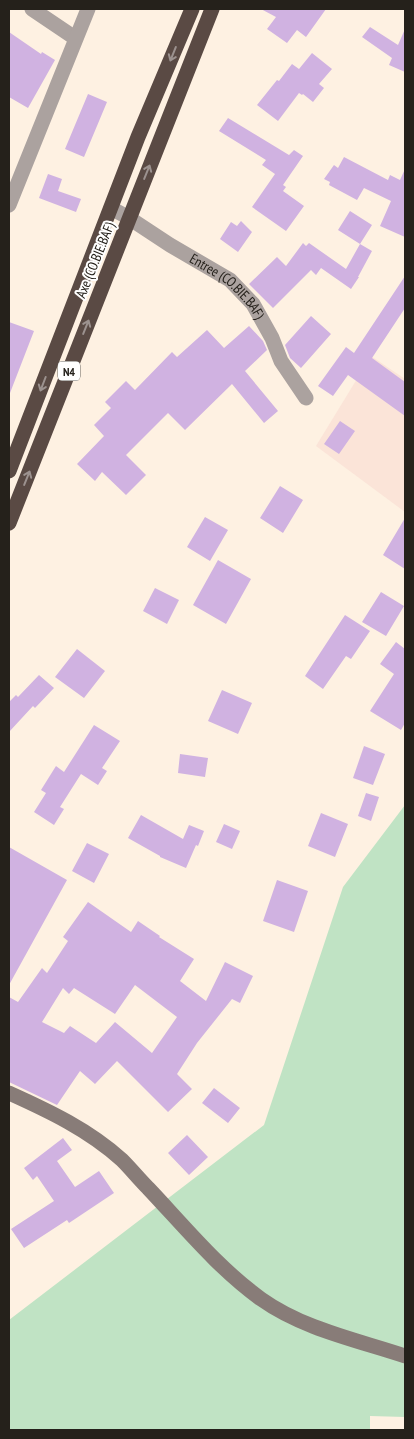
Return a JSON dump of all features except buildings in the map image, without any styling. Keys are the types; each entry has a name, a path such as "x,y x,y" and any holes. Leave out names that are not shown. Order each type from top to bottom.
{"highway":[{"name":"Axe (CO.BIE.BAF)","path":"9,471 138,138 192,9"},
{"name":"Axe (CO.BIE.BAF)","path":"9,520 212,9"},
{"path":"160,86 176,96"}],"street":[{"path":"32,9 75,38"},
{"path":"9,205 88,9"},
{"name":"Entree (CO.BIE.BAF)","path":"111,208 230,280 253,304 272,338 280,360 306,398"},
{"path":"9,1093 76,1126 104,1145 123,1161 234,1278 262,1300 287,1315 317,1327 405,1356"}],"shaded area":[{"path":"371,356 405,379 405,512 316,446"}],"green space":[{"path":"405,805 405,1417 370,1416 370,1430 9,1430 9,1320 264,1125 343,887"}]}
